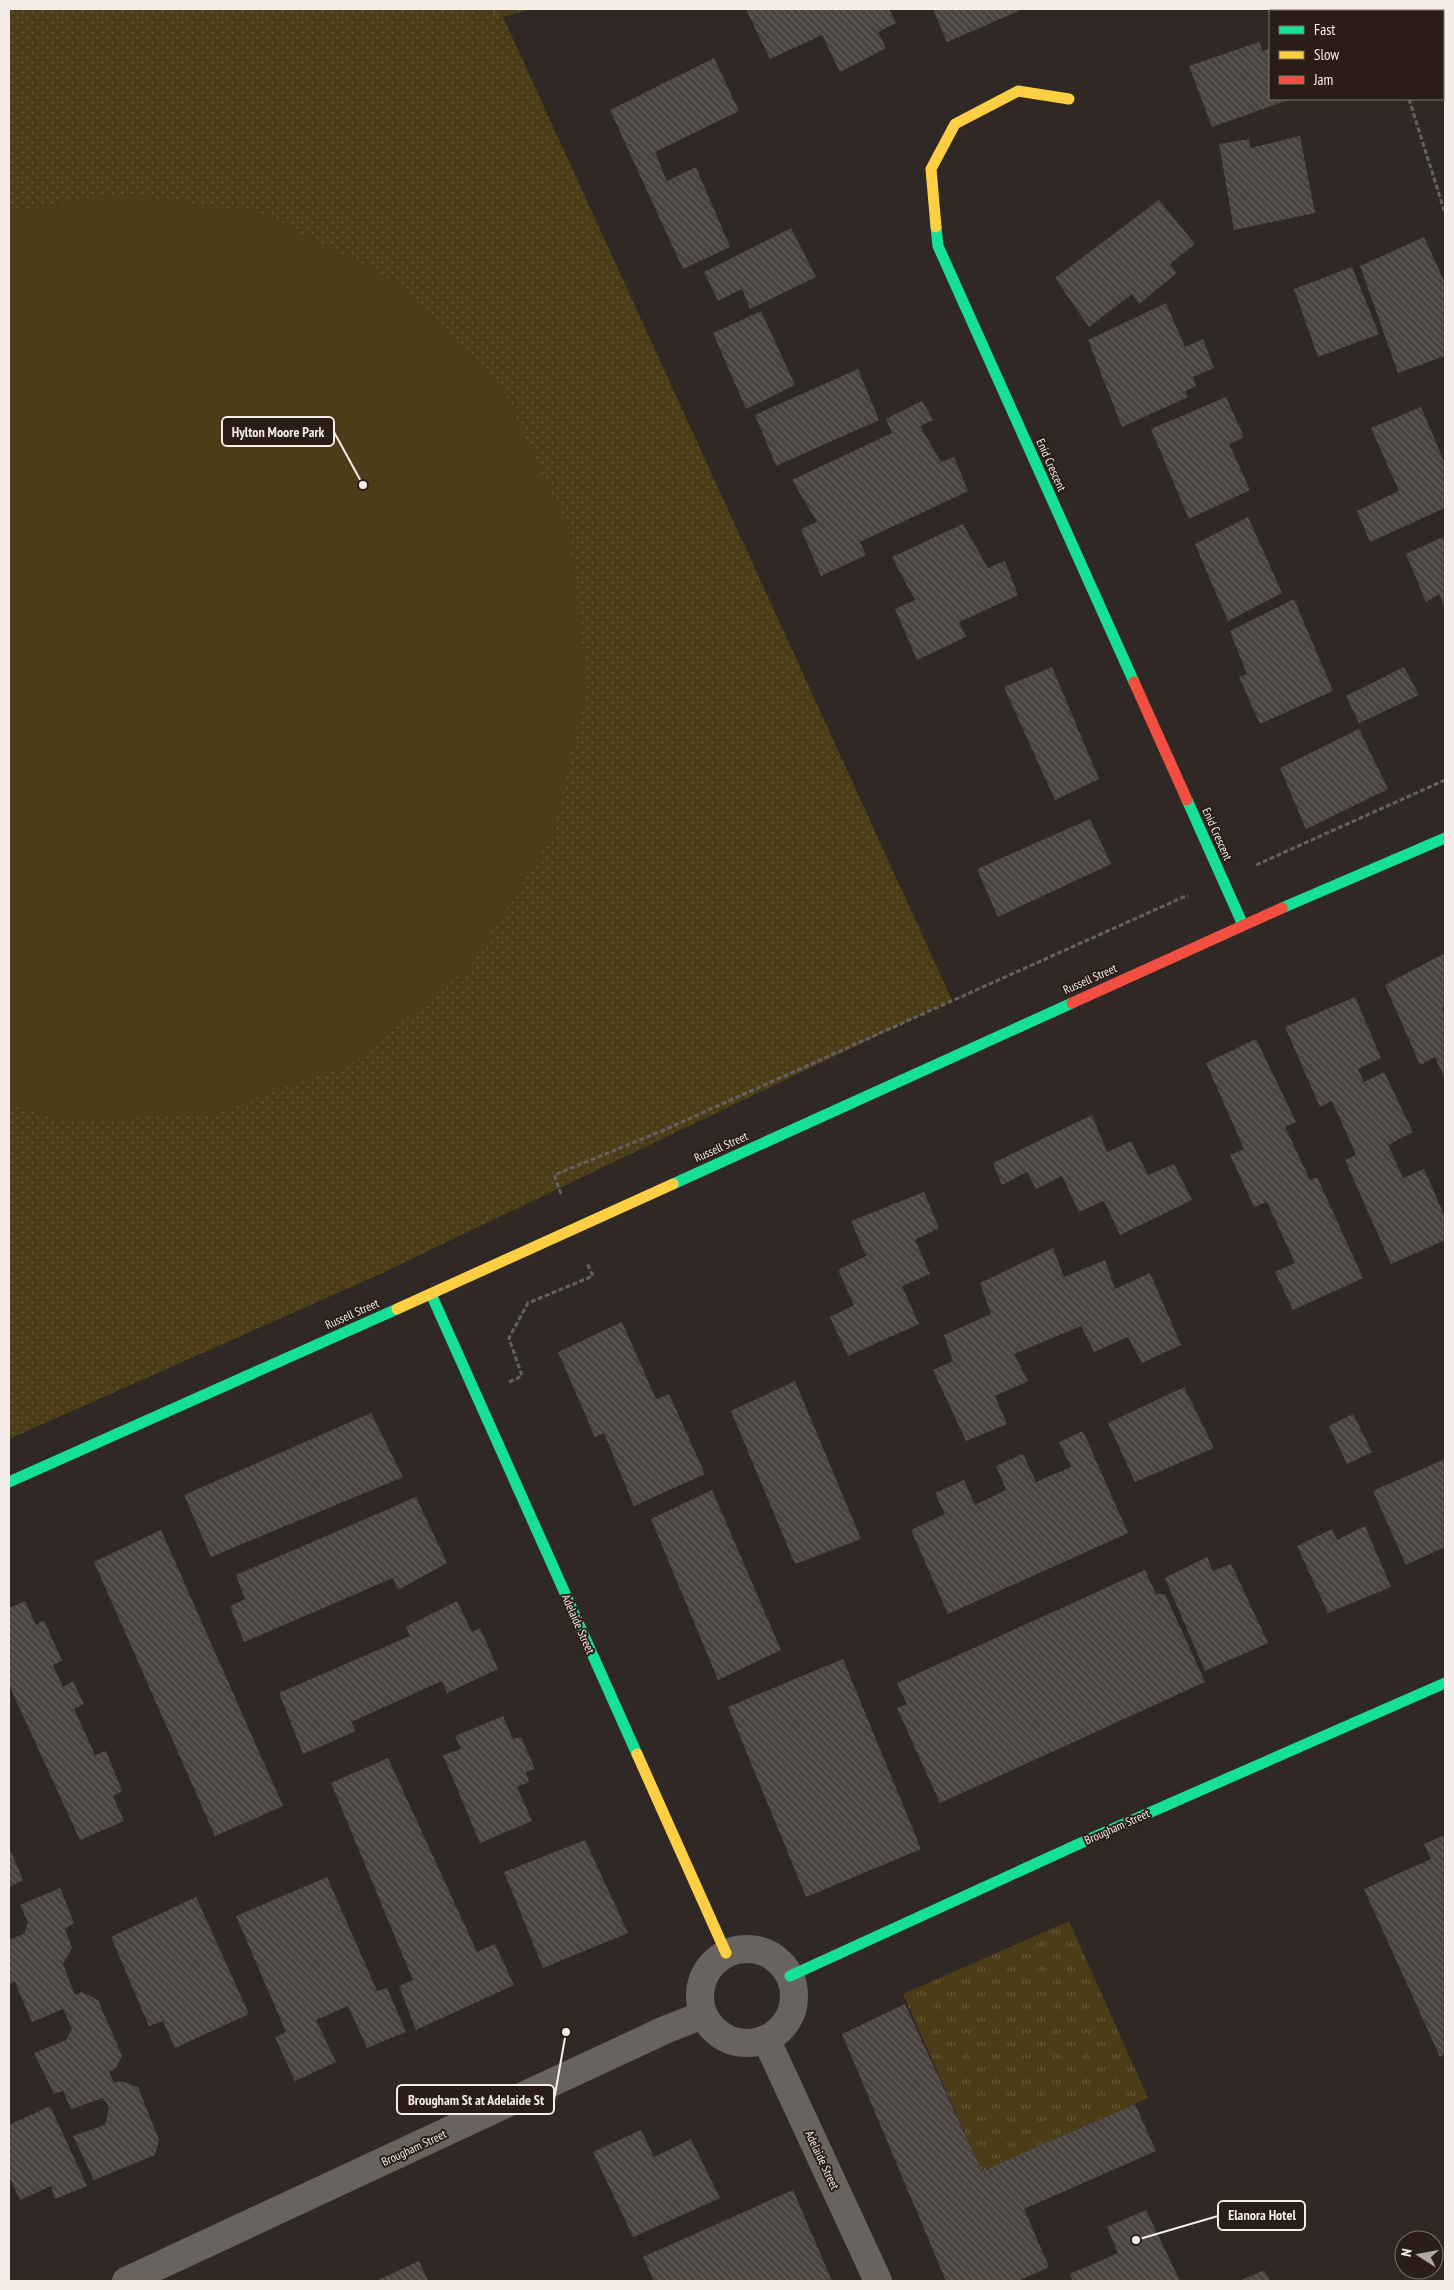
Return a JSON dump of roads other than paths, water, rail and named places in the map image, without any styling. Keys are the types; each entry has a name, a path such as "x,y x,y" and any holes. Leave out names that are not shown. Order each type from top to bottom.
{"main road":[{"name":"Enid Crescent","path":"1070,99 1018,90 955,124 931,169 938,246 1243,925"},
{"name":"Russell Street","path":"9,1482 431,1294 1243,925 1445,838"},
{"name":"Adelaide Street","path":"431,1294 726,1954"},
{"name":"Brougham Street","path":"790,1976 1094,1837 1445,1683"}],"street":[{"path":"740,1949 755,1949 769,1954 781,1964 790,1976 793,1998 788,2019 779,2031 766,2039 752,2043 737,2042 722,2037 711,2028 703,2015 700,2001 700,1986 705,1973 714,1962 726,1954 740,1949"},
{"name":"Brougham Street","path":"126,2281 667,2029 703,2015"},
{"name":"Adelaide Street","path":"766,2039 878,2281"}],"place":[{"name":"Hylton Moore Park","path":"363,485"},
{"name":"Brougham St at Adelaide St","path":"566,2032"},
{"name":"Elanora Hotel","path":"1136,2240"}]}
